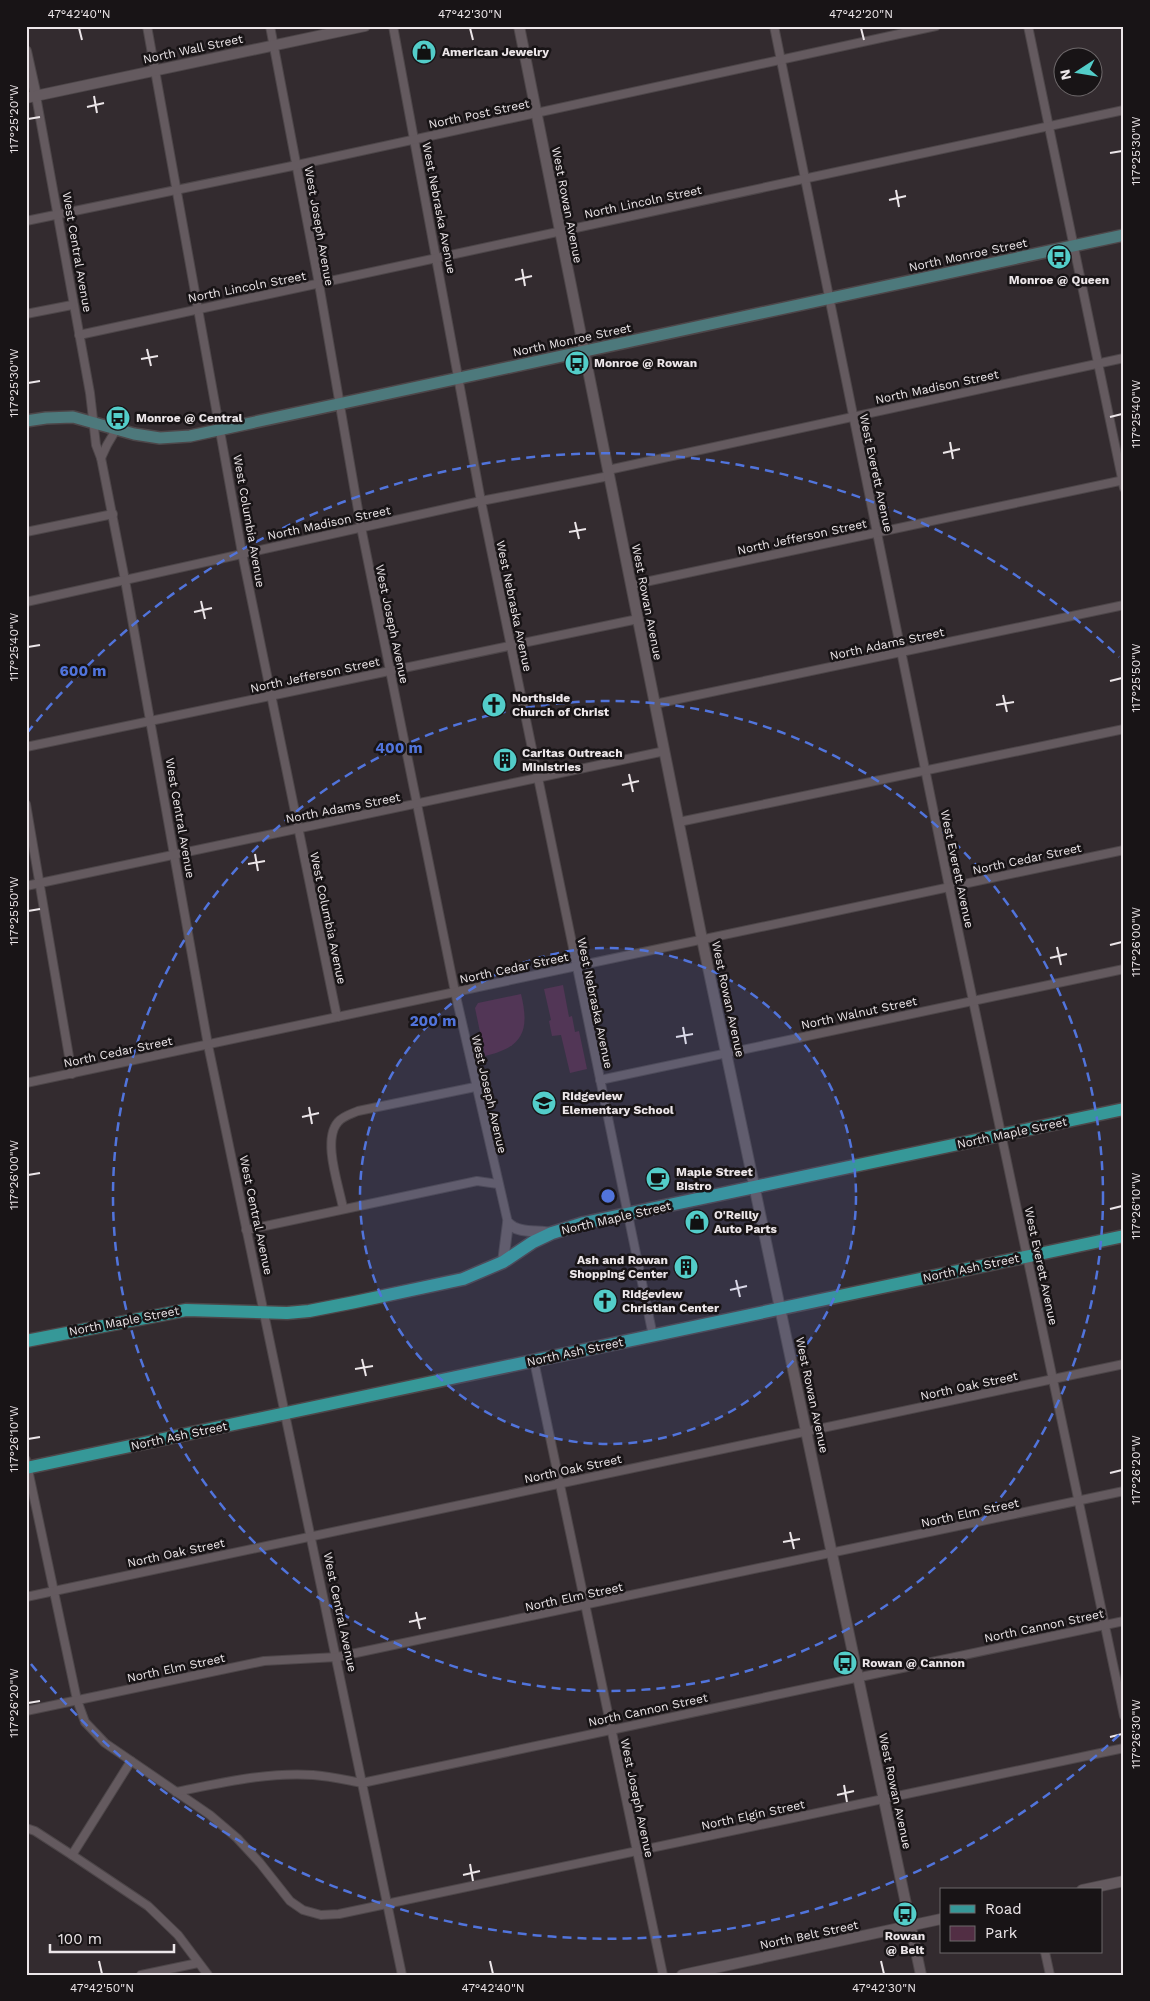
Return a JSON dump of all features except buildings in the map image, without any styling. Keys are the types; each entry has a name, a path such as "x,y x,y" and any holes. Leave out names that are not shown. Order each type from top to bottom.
{"main road":[{"name":"North Monroe Street","path":"26,422 73,416 134,434 160,438 190,436 1124,236"},
{"name":"North Maple Street","path":"26,1341 186,1310 264,1313 309,1311 445,1283 483,1272 504,1262 533,1242 552,1233 584,1223 1124,1109"},
{"name":"North Ash Street","path":"27,1465 285,1414 1124,1236"}],"street":[{"name":"West Columbia Avenue","path":"147,26 242,553 337,1017"},
{"name":"West Joseph Avenue","path":"270,26 319,284 360,527 475,1087 508,1223"},
{"name":"North Wall Street","path":"31,97 365,26"},
{"name":"West Nebraska Avenue","path":"394,26 481,501 654,1336"},
{"name":"West Rowan Avenue","path":"519,26 702,939 921,1975"},
{"name":"West Everett Avenue","path":"774,26 949,887 1124,1716"},
{"name":"North Post Street","path":"26,221 297,165 936,26"},
{"path":"1028,26 1123,483"},
{"name":"West Central Avenue","path":"26,50 31,97 57,215 94,421 96,445 101,458 113,514 208,1045 402,1975"},
{"name":"North Lincoln Street","path":"79,335 1124,110"},
{"path":"26,314 72,304"},
{"name":"North Madison Street","path":"26,602 1124,358"},
{"path":"101,458 117,428"},
{"name":"North Jefferson Street","path":"631,585 877,532 1123,483"},
{"path":"26,532 113,514"},
{"name":"North Adams Street","path":"655,704 1124,605"},
{"name":"North Jefferson Street","path":"26,747 511,644 638,619"},
{"path":"679,822 1124,729"},
{"name":"North Adams Street","path":"26,886 418,805 665,751"},
{"path":"26,804 72,1074"},
{"name":"North Cedar Street","path":"26,1084 1124,850"},
{"name":"North Walnut Street","path":"600,1080 1124,969"},
{"path":"344,1208 331,1149 331,1137 338,1121 344,1116 358,1111 475,1087"},
{"path":"246,1230 477,1180 498,1184"},
{"path":"508,1223 514,1229 520,1231 533,1230 552,1233"},
{"path":"504,1262 508,1223"},
{"name":"West Joseph Avenue","path":"534,1361 663,1975"},
{"name":"North Oak Street","path":"26,1597 1124,1364"},
{"name":"North Elgin Street","path":"27,1465 77,1700 86,1722 105,1743 210,1814 237,1838 260,1863 290,1902 303,1910 321,1915 339,1914 1124,1748"},
{"name":"North Elm Street","path":"26,1711 264,1661 337,1657 1124,1491"},
{"name":"North Cannon Street","path":"176,1792 250,1777 288,1774 314,1775 362,1782 1124,1621"},
{"path":"72,1854 131,1761"},
{"path":"26,1828 35,1831 72,1854 148,1906 178,1935 208,1975"},
{"path":"1091,1888 1124,1881"},
{"name":"North Belt Street","path":"682,1975 940,1919"},
{"path":"1045,1954 1050,1975"},
{"path":"141,1975 198,1963"}],"green space":[{"path":"563,985 569,1017 572,1016 575,1032 579,1031 587,1069 570,1073 561,1035 552,1036 549,1021 551,1020 544,989"},
{"path":"521,994 525,1018 521,1036 508,1048 485,1056 475,1008 478,1003"}],"place":[{"name":"American Jewelry","path":"424,52"},
{"name":"Monroe @ Queen","path":"1059,257"},
{"name":"Monroe @ Rowan","path":"577,363"},
{"name":"Monroe @ Central","path":"118,418"},
{"name":"Northside Church of Christ","path":"494,705"},
{"name":"Caritas Outreach Ministries","path":"505,760"},
{"name":"Ridgeview Elementary School","path":"544,1103"},
{"name":"Maple Street Bistro","path":"658,1179"},
{"name":"O'Reilly Auto Parts","path":"697,1222"},
{"name":"Ash and Rowan Shopping Center","path":"686,1267"},
{"name":"Ridgeview Christian Center","path":"605,1301"},
{"name":"Rowan @ Cannon","path":"845,1663"},
{"name":"Rowan @ Belt","path":"905,1914"}]}
